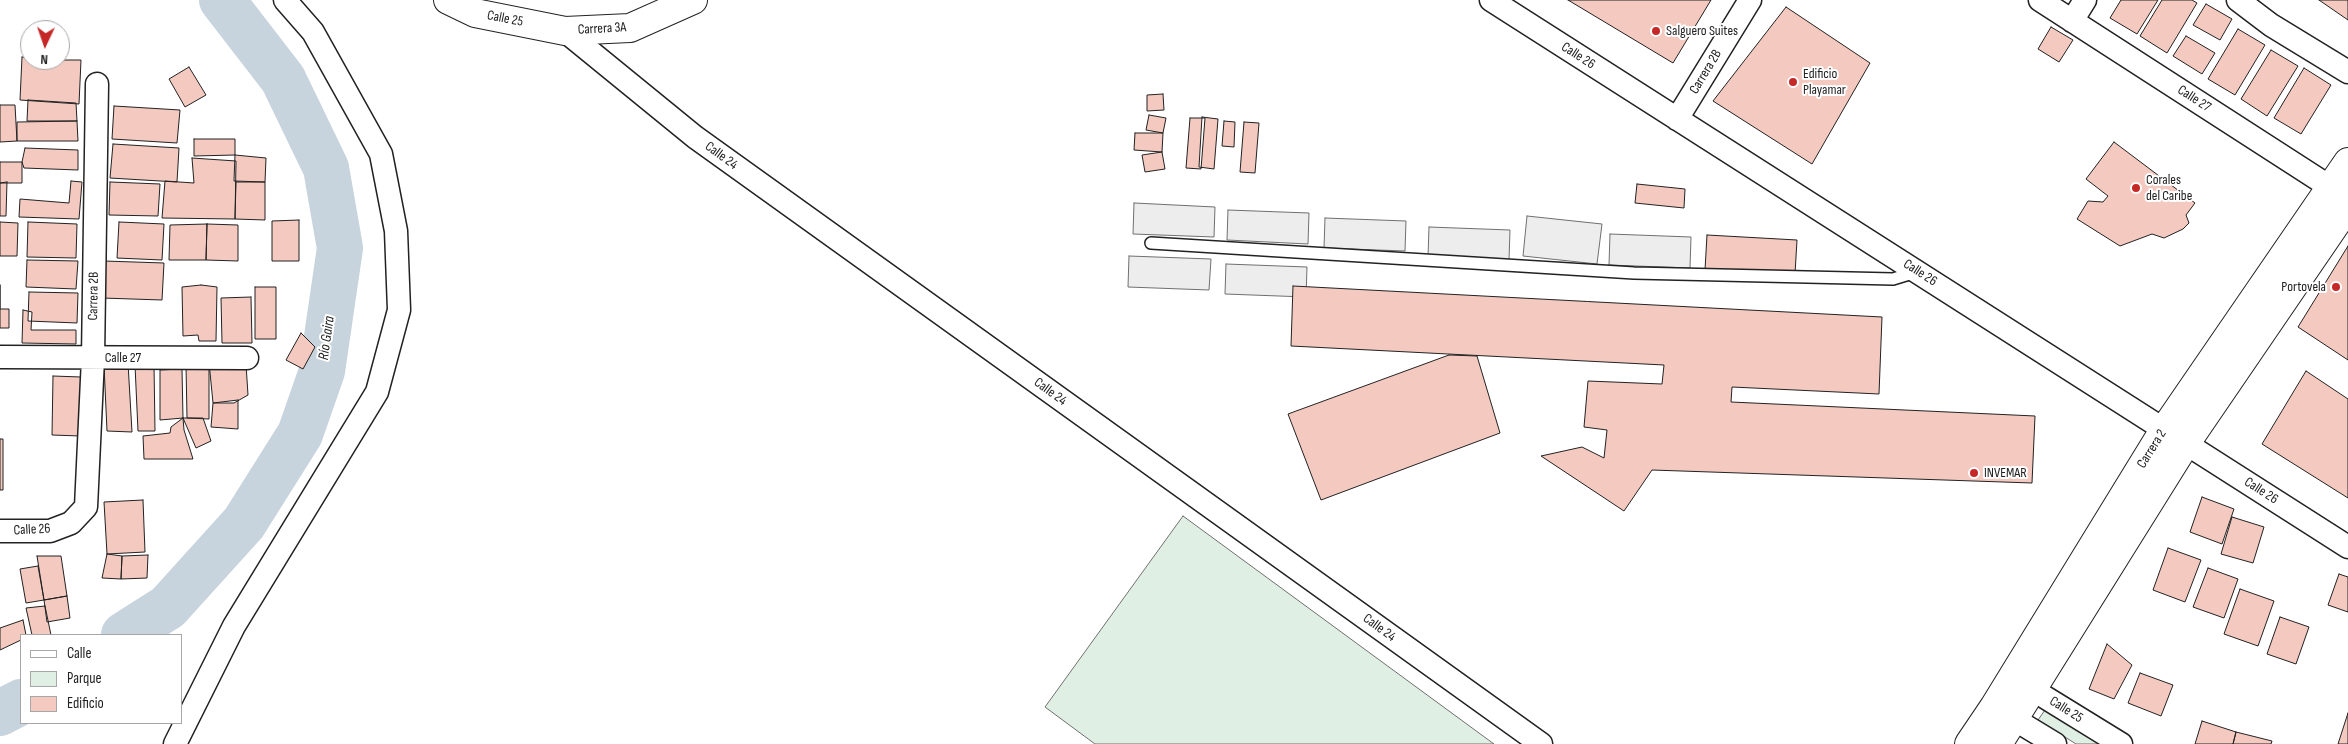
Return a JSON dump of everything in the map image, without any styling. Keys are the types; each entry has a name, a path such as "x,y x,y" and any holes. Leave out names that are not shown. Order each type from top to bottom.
{"street":[{"path":"175,744 234,626 377,392 399,310 396,231 381,154 313,32 285,0"},
{"name":"Calle 25","path":"448,0 475,13 565,31"},
{"name":"Carrera 3A","path":"565,31 630,28 693,0"},
{"name":"Calle 26","path":"1491,0 2348,547"},
{"name":"Carrera 2B","path":"1677,119 1750,0"},
{"name":"Calle 27","path":"2040,0 2342,198"},
{"path":"2072,21 2085,0"},
{"path":"2238,0 2271,25 2348,72"},
{"name":"Calle 24","path":"565,31 695,137 1541,744"},
{"name":"Carrera 2B","path":"86,507 93,358 97,84"},
{"name":"Carrera 2","path":"1969,744 2004,713 2175,436 2342,198 2348,162"},
{"name":"Calle 27","path":"0,357 247,358"},
{"name":"Calle 26","path":"0,531 50,531 71,523 86,507"},
{"name":"Calle 25","path":"2022,682 2121,744"},
{"path":"2004,713 2055,744"},
{"name":"Carrera 2","path":"1998,744 2004,713"}],"lane":[{"path":"1151,243 1634,273 1893,279 1918,272"}],"green space":[{"path":"1183,516 1494,744 1095,744 1045,707"},
{"path":"2047,707 2106,744 2076,744 2038,720"}],"shaded area":[{"path":"1134,203 1215,207 1214,237 1133,234"},
{"path":"1228,210 1309,213 1308,244 1227,240"},
{"path":"1527,216 1602,224 1597,264 1523,256"},
{"path":"1325,218 1406,221 1405,251 1324,248"},
{"path":"1429,227 1510,230 1509,260 1428,257"},
{"path":"1610,234 1691,237 1690,268 1609,265"},
{"path":"1129,256 1211,259 1209,290 1128,287"},
{"path":"1226,264 1307,267 1306,297 1225,294"}],"building":[{"name":"Salguero Suites","path":"1568,0 1711,0 1673,63"},
{"path":"2121,0 2158,0 2137,34 2110,18"},
{"path":"2162,0 2192,0 2197,3 2167,53 2140,36"},
{"path":"2319,0 2348,0 2348,20"},
{"path":"2206,4 2232,19 2220,40 2193,25"},
{"name":"Edificio Playamar","path":"1786,7 1870,63 1812,164 1713,101"},
{"path":"2051,27 2073,40 2059,62 2038,49"},
{"path":"2238,29 2265,45 2235,95 2208,79"},
{"path":"2186,36 2215,53 2202,74 2173,56"},
{"path":"2271,50 2298,66 2267,116 2241,99"},
{"path":"70,60 81,60 79,104 20,100 21,70 70,70"},
{"path":"189,67 206,95 185,107 169,79"},
{"path":"2304,68 2331,85 2301,134 2274,118"},
{"path":"1163,94 1164,110 1147,111 1147,95"},
{"path":"28,100 76,103 77,121 27,121"},
{"path":"0,105 15,105 17,141 0,142"},
{"path":"114,106 180,110 177,143 112,139"},
{"path":"1149,115 1166,118 1163,133 1146,130"},
{"path":"1202,117 1218,119 1214,169 1199,167"},
{"path":"1190,118 1205,118 1201,169 1186,168"},
{"path":"77,121 78,141 17,141 17,122"},
{"path":"1224,121 1235,122 1234,147 1222,146"},
{"path":"1244,122 1259,123 1255,173 1240,172"},
{"path":"1135,133 1163,133 1162,152 1134,150"},
{"path":"194,139 235,139 235,155 194,156"},
{"name":"Corales del Caribe","path":"2114,142 2195,203 2186,215 2189,223 2183,229 2164,238 2152,234 2120,246 2077,219 2088,201 2103,202 2108,196 2086,179"},
{"path":"113,144 179,148 177,182 110,178"},
{"path":"25,148 78,150 78,170 24,168 22,162"},
{"path":"1162,152 1165,169 1145,172 1142,155"},
{"path":"235,155 266,158 265,182 234,181"},
{"path":"192,158 236,161 235,219 162,218 165,181 194,183"},
{"path":"0,162 22,162 22,183 0,183"},
{"path":"71,181 82,182 79,219 19,217 20,199 69,203"},
{"path":"7,182 6,216 0,216 0,183"},
{"path":"110,182 160,184 158,216 109,215"},
{"path":"236,182 265,182 265,220 235,219"},
{"path":"1637,184 1685,189 1684,208 1635,203"},
{"path":"299,220 299,261 272,261 272,221"},
{"path":"0,222 18,223 17,256 0,256"},
{"path":"28,222 77,224 76,258 27,257"},
{"path":"119,222 164,224 162,260 117,258"},
{"path":"207,224 206,260 169,260 170,225"},
{"path":"207,224 238,225 238,261 206,260"},
{"path":"1707,235 1797,240 1795,274 1705,270"},
{"name":"Portovela","path":"2348,246 2348,360 2298,327"},
{"path":"27,260 78,261 76,289 26,287"},
{"path":"104,261 164,263 162,300 102,298"},
{"path":"201,285 217,287 216,341 199,341 198,335 183,336 182,287"},
{"path":"1293,286 1882,317 1879,394 1732,387 1731,402 2035,416 2032,483 1652,470 1624,511 1541,456 1582,447 1604,458 1607,430 1584,427 1588,381 1662,384 1664,365 1291,346"},
{"path":"255,287 276,287 276,339 255,339"},
{"path":"29,292 78,293 77,323 28,321"},
{"path":"251,297 252,343 222,343 221,298"},
{"path":"0,309 9,309 9,328 0,328"},
{"path":"23,310 32,312 31,330 76,330 76,344 22,343"},
{"path":"301,333 315,347 303,369 286,360"},
{"path":"1449,355 1477,356 1500,433 1321,500 1288,414"},
{"path":"209,362 209,419 187,418 186,365"},
{"path":"209,362 246,364 248,395 234,403 213,403"},
{"path":"128,363 132,432 107,431 104,365"},
{"path":"135,365 154,365 155,431 138,431"},
{"path":"182,369 183,418 160,420 160,370"},
{"path":"2306,371 2348,399 2348,498 2262,444"},
{"path":"53,376 81,377 80,436 52,435"},
{"path":"238,400 238,429 211,427 213,403"},
{"path":"183,418 203,418 211,441 196,448"},
{"path":"183,418 184,430 193,459 144,459 143,436 170,433 171,427"},
{"path":"0,439 3,439 3,490 0,490"},
{"path":"2202,497 2234,509 2222,544 2190,532"},
{"path":"143,500 145,552 107,554 104,502"},
{"path":"2232,517 2264,527 2253,563 2221,554"},
{"path":"2168,548 2201,560 2185,602 2153,590"},
{"path":"107,554 122,556 121,579 102,578"},
{"path":"148,555 147,578 121,579 122,556"},
{"path":"37,556 61,556 67,596 44,600"},
{"path":"38,566 44,600 26,603 20,569"},
{"path":"2208,568 2238,579 2224,618 2193,607"},
{"path":"2339,574 2348,577 2348,612 2328,605"},
{"path":"2240,589 2274,601 2258,646 2224,634"},
{"path":"67,596 70,618 47,622 44,600"},
{"path":"45,606 51,634 32,634 26,608"},
{"path":"2280,617 2309,627 2296,664 2267,654"},
{"path":"23,620 26,634 20,634 20,640 0,650 0,628"},
{"path":"2107,644 2132,665 2114,699 2089,689"},
{"path":"2140,673 2173,685 2161,716 2128,703"},
{"path":"2348,713 2348,744 2338,744"},
{"path":"2202,721 2236,732 2233,744 2195,744"},
{"path":"2236,732 2272,741 2271,744 2233,744"}],"waterway":[{"name":"Río Gaira","path":"126,634 168,607 244,523 300,434 322,371 340,248 326,168 283,79 222,0"},
{"name":"Río Gaira","path":"0,713 20,703"}],"place":[{"name":"Salguero Suites","path":"1656,31"},
{"name":"Edificio Playamar","path":"1793,82"},
{"name":"Corales del Caribe","path":"2136,188"},
{"name":"Portovela","path":"2336,287"},
{"name":"INVEMAR","path":"1974,473"}]}
